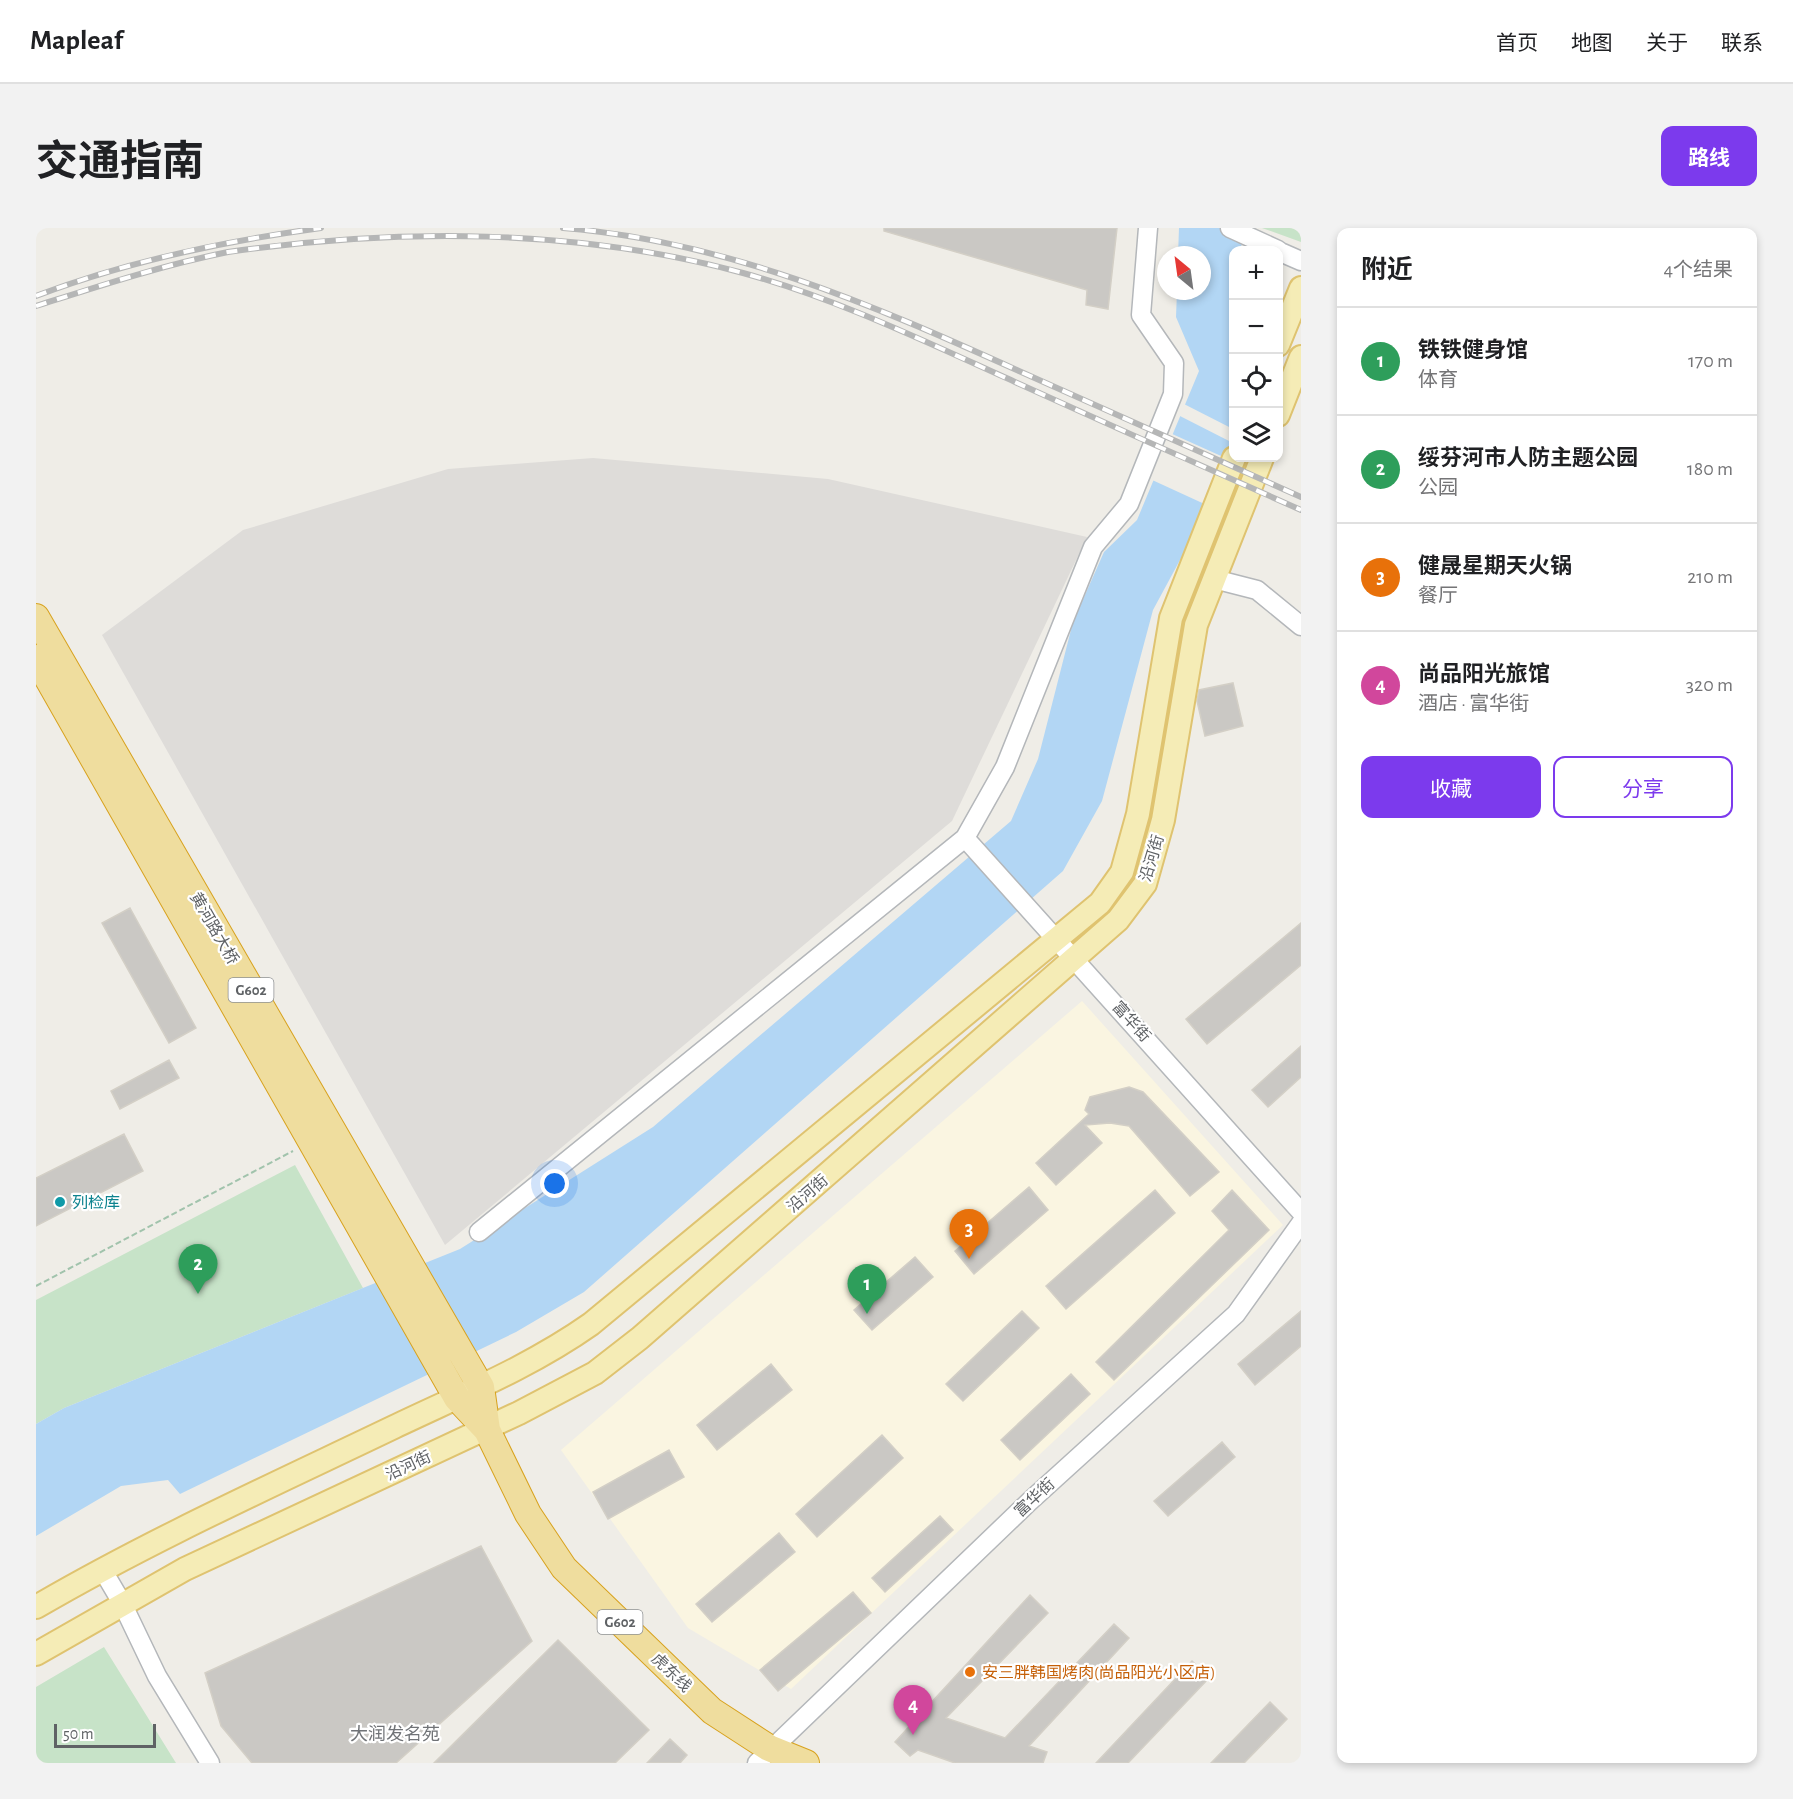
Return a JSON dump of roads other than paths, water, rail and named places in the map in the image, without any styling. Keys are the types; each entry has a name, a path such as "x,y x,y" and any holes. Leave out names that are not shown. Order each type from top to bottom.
{"highway":[{"name":"黄河路大桥","path":"36,617 455,1369"},
{"name":"黄河路大桥","path":"36,658 311,1141 455,1369"},
{"name":"G602","path":"455,1369 481,1387 488,1430"},
{"name":"G602","path":"455,1369 457,1398 488,1430"},
{"name":"虎东线","path":"488,1430 528,1514 564,1568 712,1711 763,1756 806,1763"}],"main road":[{"path":"1283,333 1301,288"},
{"path":"1281,408 1298,373"},
{"name":"沿河街","path":"36,1607 102,1569 542,1356 591,1324 1100,903 1122,872 1138,814 1171,618 1232,462"},
{"name":"沿河街","path":"36,1654 185,1569 488,1430 595,1373 640,1338 1077,960 1118,920 1145,884 1163,820 1196,625 1260,462"}],"street":[{"path":"479,1232 965,838 1005,767 1093,547 1129,504 1173,394 1174,363 1141,315 1148,228"},
{"path":"1230,228 1268,246"},
{"path":"1283,253 1301,261"},
{"path":"1214,579 1257,590 1301,626"},
{"name":"富华街","path":"965,838 1301,1212"},
{"name":"富华街","path":"763,1756 1030,1501 1236,1314 1301,1223"},
{"path":"102,1569 122,1603 157,1676 210,1763"}],"water":[{"path":"1179,228 1243,228 1241,246 1229,246 1229,454 1207,510 1153,610 1102,801 1063,871 584,1292 516,1332 180,1494 168,1480 121,1486 36,1536 36,1424 64,1408 460,1249 653,1127 1011,821 1038,759 1073,622 1104,552 1137,520 1199,371 1176,317 1177,300 1211,300 1211,246 1178,246"}],"railway":[{"path":"36,296 106,272 177,254 248,239 321,228"},
{"path":"563,228 623,235 682,247 740,262 854,300 964,346 1301,497"},
{"path":"36,306 179,263 228,252 292,244 422,236 552,240 617,247 680,258 743,273 847,308 1301,510"}],"place":[{"name":"列检库","path":"60,1202"},
{"name":"健晟星期天火锅","path":"969,1259"},
{"name":"绥芬河市人防主题公园","path":"198,1294"},
{"name":"铁铁健身馆","path":"867,1314"},
{"name":"安三胖韩国烤肉(尚品阳光小区店)","path":"970,1672"},
{"name":"尚品阳光旅馆","path":"913,1735"}],"district":[{"name":"大润发名苑","path":"395,1734"}]}
